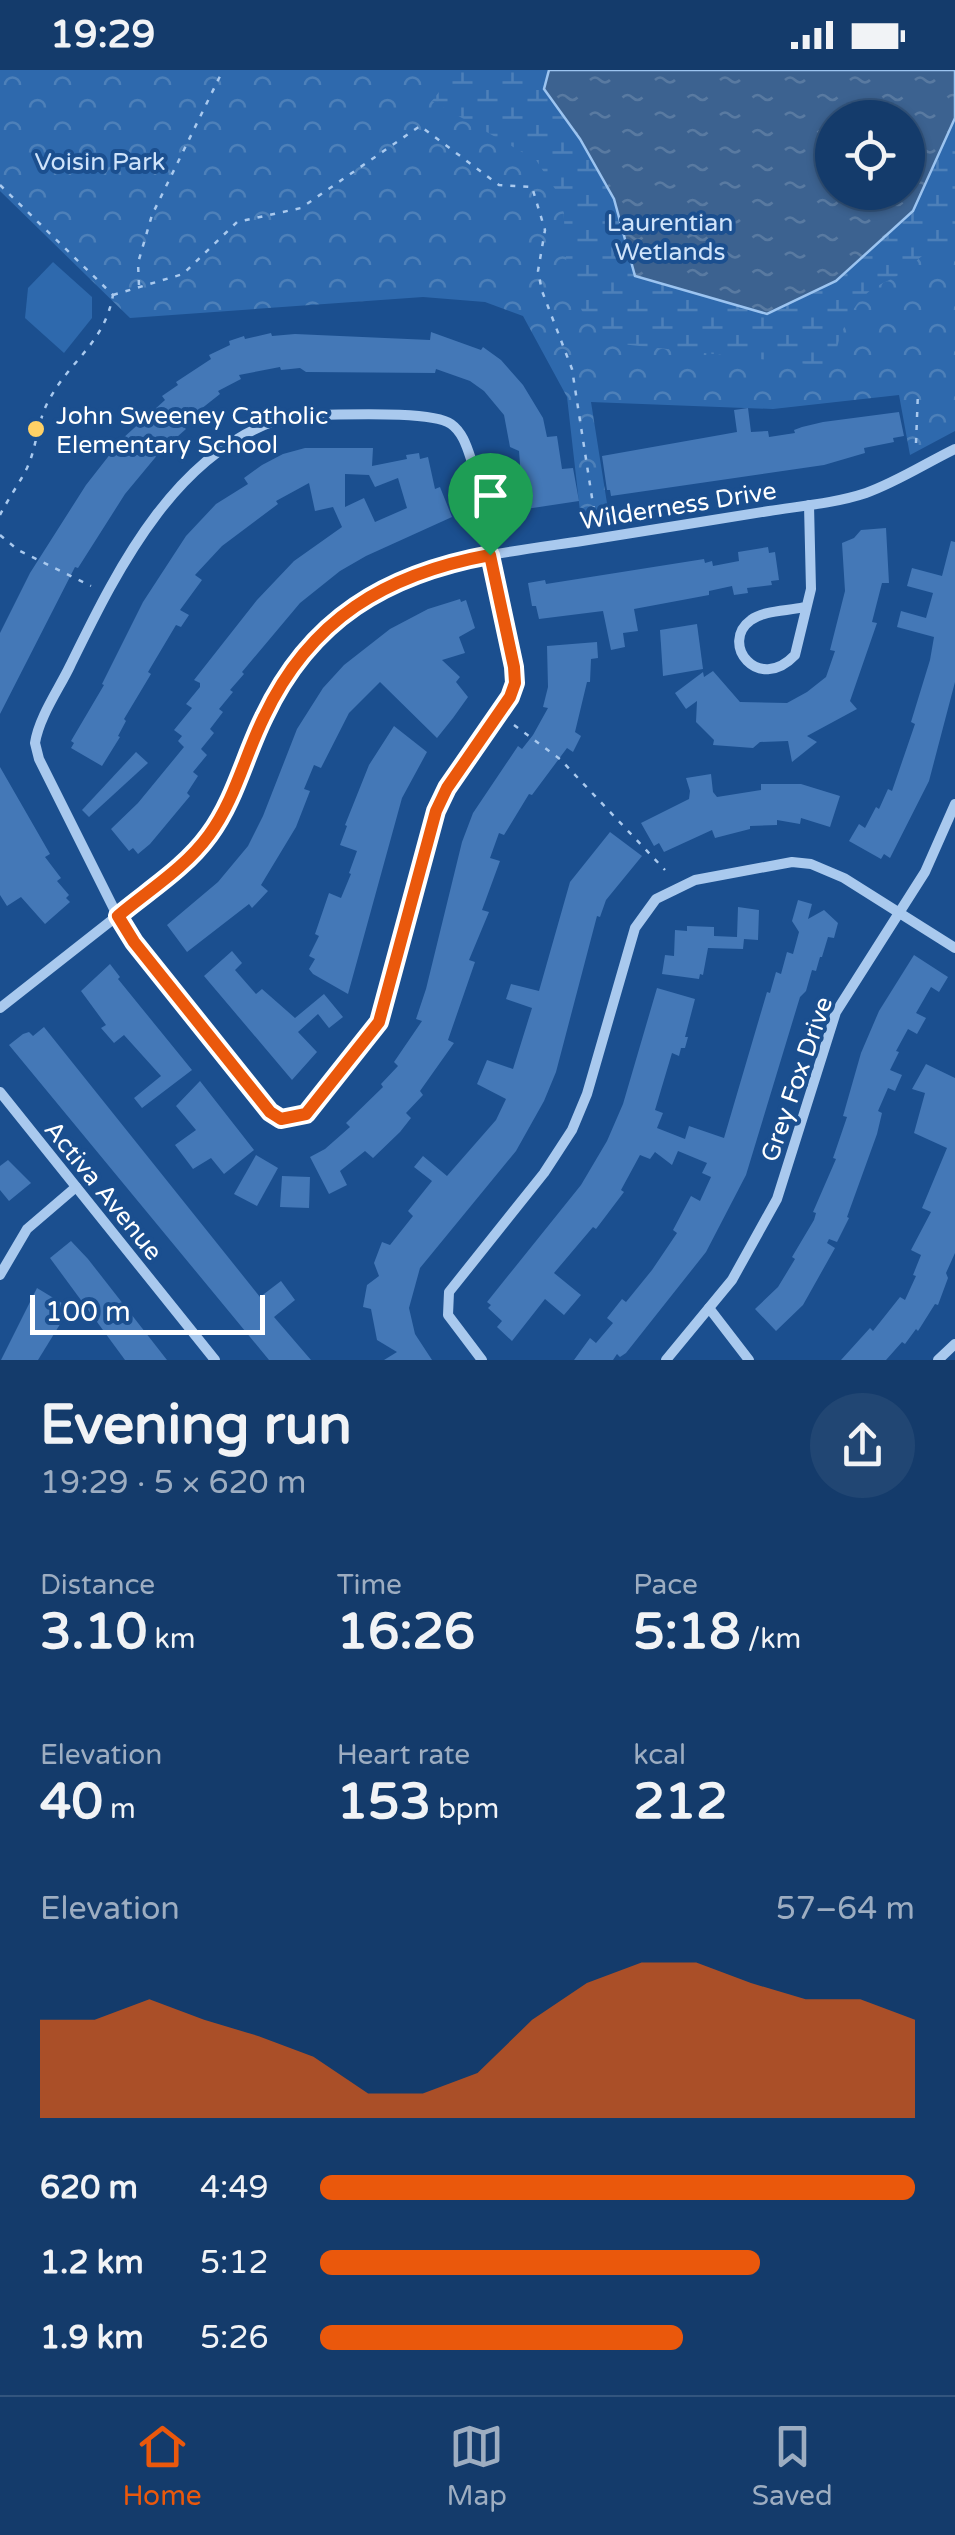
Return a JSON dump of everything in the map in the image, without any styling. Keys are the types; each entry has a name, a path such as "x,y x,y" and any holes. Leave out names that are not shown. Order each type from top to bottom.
{"street":[{"path":"294,415 442,419 454,426 464,438 473,465 515,683 510,697 447,788 436,811 379,1022 306,1114 281,1119 270,1112 134,942 118,916 39,759 36,734 104,596 141,535 206,464 270,421 294,415"},
{"name":"Wilderness Drive","path":"0,1008 182,865 208,837 230,798 264,715 290,670 334,620 378,591 412,576 490,555 867,493 955,449"},
{"path":"804,606 757,616 741,630 741,652 752,666 774,670 795,655 811,589 809,505"},
{"name":"Grey Fox Drive","path":"666,1360 732,1280 776,1199 836,1012 925,872 955,804"},
{"path":"482,1360 448,1315 449,1292 544,1174 572,1130 587,1094 636,928 656,899 695,880 792,862 826,868 955,948"},
{"name":"Activa Avenue","path":"0,1092 215,1360"},
{"path":"0,1275 27,1229 76,1188"},
{"path":"709,1308 749,1360"},
{"path":"938,1360 955,1344"}],"path":[{"path":"139,286 138,263 152,215 224,70"},
{"path":"113,295 184,274 237,222 301,208 420,126 499,184 532,188 545,230 538,271 572,370 595,517"},
{"path":"0,185 99,277 113,295 109,318 98,337 46,403 29,465 0,515"},
{"path":"916,443 918,392"},
{"path":"0,536 91,586"},
{"path":"0,548 4,540"},
{"path":"514,725 560,759 665,870"}],"green space":[{"name":"Laurentian Wetlands","path":"0,70 955,70 955,431 910,455 899,395 773,409 591,402 609,516 581,520 567,397 523,316 485,302 423,297 130,318 0,191"},
{"path":"456,70 549,70 544,89 580,139 614,200 635,276 925,210 925,184 955,118 955,243 934,247 864,296 845,324 833,367 612,343 582,311 567,275 563,201 536,160 432,101"},
{"path":"53,262 92,297 92,318 64,353 25,318 28,288"}],"water":[{"path":"549,70 955,70 955,118 925,184 925,100 815,100 815,210 913,210 836,281 767,314 635,276 614,199 580,139 544,89"}],"building":[{"path":"431,332 481,350 483,347 523,385 543,418 547,437 557,436 562,469 573,468 579,501 520,507 516,478 521,477 519,451 510,447 504,415 470,381 436,369 435,373 306,372 280,367 239,375 241,379 218,391 220,394 183,426 186,429 159,453 125,494 78,568 75,567 0,714 0,633 30,573 86,485 122,439 165,400 162,396 178,385 176,382 211,359 209,355 230,345 229,341 244,336 245,339 271,333 430,340"},
{"path":"748,408 751,432 768,431 769,437 795,433 794,430 823,422 899,412 904,436 824,465 611,496 607,490 602,456 737,432 734,410"},
{"path":"305,448 373,448 372,466 419,453 420,459 428,457 435,489 440,487 452,517 366,556 300,603 242,672 219,709 223,712 210,729 214,733 201,749 207,755 193,772 198,776 187,793 190,796 150,844 138,854 133,848 129,851 111,829 184,747 178,741 182,736 174,730 192,708 186,704 200,687 194,680 257,600 294,561 342,527 333,507 315,511 309,483 276,501 278,504 222,546 195,575 202,580 180,610 189,615 181,627 176,625 148,672 151,674 102,766 71,748 71,741 104,685 143,602 186,536 216,504 248,484 244,478 283,454","holes":["345,474 369,475 375,487 398,478 407,508 375,522 364,498 345,507"]},
{"path":"886,528 889,583 882,583 872,622 877,623 850,701 857,709 807,736 817,742 792,762 788,741 760,742 753,748 713,745 714,740 696,722 697,701 686,709 675,693 703,672 704,677 713,671 740,702 787,703 807,692 826,677 835,651 830,650 845,591 842,543 861,530"},
{"path":"951,541 955,542 955,682 929,781 890,858 884,854 881,859 849,841 859,824 865,828 888,789 892,791 915,724 911,722 930,660 934,637 897,627 901,611 926,618 933,593 907,586 912,568 942,576"},
{"path":"768,547 769,553 775,552 779,580 771,581 772,585 747,588 748,593 734,595 732,586 709,591 709,595 634,609 638,631 623,633 625,647 611,650 603,611 539,619 536,606 532,606 528,583 545,580 546,584 704,559 705,563 712,561 713,566 739,561 738,552"},
{"path":"466,600 475,628 459,637 465,653 442,660 460,677 456,682 468,697 453,718 437,738 380,682 349,713 321,768 314,765 304,789 310,791 296,827 261,885 268,891 252,908 249,904 187,952 167,925 218,882 248,846 297,729 323,688 344,665 390,629 428,609"},
{"path":"697,624 703,669 663,676 660,630"},
{"path":"597,642 598,658 591,659 590,682 575,732 581,736 573,752 567,748 529,794 504,835 499,833 490,858 500,861 482,910 489,912 469,960 475,962 448,1040 454,1043 420,1091 423,1095 406,1113 411,1118 400,1132 373,1158 365,1151 340,1171 347,1185 329,1194 310,1157 350,1127 346,1123 383,1087 381,1084 398,1066 394,1062 422,1021 416,1019 473,813 518,746 522,749 533,735 548,708 543,707 548,687 547,646"},
{"path":"394,726 427,752 402,798 348,994 313,974 309,969 315,959 309,956 319,936 315,934 329,893 341,898 351,874 357,851 340,845 345,825 369,765"},
{"path":"136,752 148,763 89,817 82,810"},
{"path":"0,767 50,854 45,857 61,878 57,881 69,895 66,898 70,902 45,924 21,897 7,906 0,895"},
{"path":"711,774 717,797 761,790 761,784 801,784 840,796 830,827 801,818 800,824 777,820 777,825 750,826 715,838 712,830 664,852 659,843 654,846 641,823 689,799 686,778"},
{"path":"610,832 642,856 597,916 556,1072 544,1101 516,1151 420,1268 409,1308 415,1334 432,1360 384,1360 397,1352 377,1340 371,1309 363,1307 367,1285 379,1276 374,1263 382,1242 390,1245 413,1216 408,1211 432,1181 414,1167 423,1156 447,1176 496,1120 506,1099 477,1084 487,1060 513,1069 532,1008 506,999 511,984 539,991 570,882"},
{"path":"798,900 812,904 808,919 824,910 838,923 834,938 828,937 816,971 812,970 806,991 800,997 746,1175 706,1252 626,1353 620,1357 617,1354 613,1360 574,1360 590,1338 596,1343 613,1323 607,1318 652,1270 677,1233 673,1230 691,1196 700,1201 711,1177 702,1173 707,1163 678,1151 672,1165 655,1152 650,1159 640,1155 621,1190 624,1192 596,1229 593,1227 554,1273 581,1295 564,1315 545,1299 512,1341 497,1327 502,1321 487,1302 581,1185 607,1141 623,1104 657,988 695,999 685,1048 681,1048 679,1056 672,1053 655,1110 663,1113 657,1128 685,1139 689,1126 724,1138 767,992 770,993 776,972 781,974 787,952 793,954 799,932 792,921"},
{"path":"738,907 759,910 758,940 744,939 743,949 708,948 699,979 662,974 665,955 674,956 675,930 687,931 687,926 714,927 714,936 737,937"},
{"path":"232,951 242,963 235,970 256,994 262,989 295,1018 324,994 343,1017 329,1028 318,1014 298,1032 317,1052 292,1080 204,976"},
{"path":"914,955 948,977 939,992 931,987 916,1013 926,1018 917,1034 908,1029 896,1051 899,1052 890,1070 902,1075 895,1091 888,1088 878,1111 882,1113 877,1134 849,1218 837,1242 829,1239 827,1243 835,1248 803,1305 776,1331 755,1309 778,1287 814,1220 813,1212 836,1159 833,1158 861,1053 879,1011"},
{"path":"110,964 192,1070 142,1108 134,1098 161,1076 124,1035 114,1043 81,991"},
{"path":"44,1027 260,1297 281,1281 295,1300 274,1317 311,1360 269,1360 9,1045 23,1034 29,1032 33,1036"},
{"path":"926,1064 955,1078 955,1253 946,1273 948,1278 938,1305 918,1331 886,1360 841,1360 870,1328 873,1331 900,1297 905,1300 916,1276 913,1275 921,1255 911,1250 931,1212 922,1208 947,1148 914,1133 925,1093 912,1089"},
{"path":"200,1081 254,1150 224,1174 211,1158 193,1169 175,1145 196,1130 176,1106"},
{"path":"256,1155 278,1168 257,1206 234,1194"},
{"path":"8,1160 31,1183 9,1201 0,1190 0,1166"},
{"path":"282,1176 310,1177 309,1208 280,1207"},
{"path":"71,1241 167,1360 125,1360 50,1258"},
{"path":"37,1288 70,1308 38,1360 1,1360"}],"place":[{"name":"John Sweeney Catholic Elementary School","path":"36,429"}],"route":[{"path":"490,555 514,667 515,683 510,697 447,788 436,811 379,1022 306,1114 281,1119 270,1112 134,942 118,916 182,865 208,837 230,798 264,715 290,670 334,620 378,591 412,576 490,555"}],"park label":[{"name":"Voisin Park","path":"100,161"}]}
